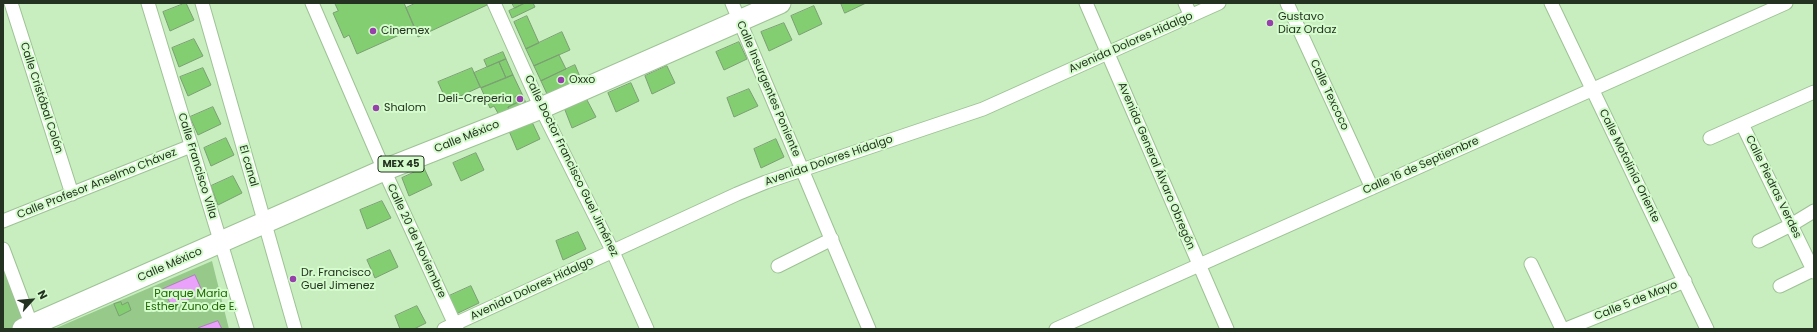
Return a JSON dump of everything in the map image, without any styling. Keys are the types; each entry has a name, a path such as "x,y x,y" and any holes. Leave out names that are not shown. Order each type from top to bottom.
{"main road":[{"name":"Calle México","path":"29,328 384,170 541,108 735,12 780,3"}],"street":[{"name":"Calle Cristóbal Colón","path":"11,3 72,194"},
{"name":"Calle Francisco Villa","path":"148,3 247,329"},
{"name":"El canal","path":"202,3 295,329"},
{"name":"Calle 20 de Noviembre","path":"312,3 452,327"},
{"name":"Calle Doctor Francisco Guel Jiménez","path":"494,3 541,108 613,252 647,329"},
{"name":"Avenida General Álvaro Obregón","path":"1086,3 1227,329"},
{"path":"1185,3 1191,16"},
{"name":"Avenida Dolores Hidalgo","path":"452,327 737,194 766,182 983,110 1219,3"},
{"name":"Calle Texcoco","path":"1287,3 1372,188"},
{"name":"Calle Motolinía Oriente","path":"1551,3 1707,329"},
{"name":"Calle 16 de Septiembre","path":"1056,329 1786,3"},
{"name":"Calle Insurgentes Poniente","path":"735,12 870,329"},
{"path":"1710,138 1814,92"},
{"name":"Calle Piedras Verdes","path":"1742,124 1813,271"},
{"name":"Calle Profesor Anselmo Chávez","path":"3,221 191,146"},
{"path":"1759,241 1791,225 1814,211"},
{"path":"778,266 832,239"},
{"path":"3,249 29,328"},
{"path":"1531,264 1562,329"},
{"path":"1780,286 1813,271"},
{"name":"Calle 5 de Mayo","path":"1566,329 1685,281"}],"green space":[{"path":"3,249 32,325 23,329 3,329"},
{"name":"Parque Maria Esther Zuno de E.","path":"212,261 229,329 54,329"}],"shaded area":[{"path":"195,275 203,293 172,307 163,289"},
{"path":"218,321 222,329 197,329 198,328"}],"building":[{"path":"186,3 194,20 170,31 163,12"},
{"name":"Cinemex","path":"335,3 404,3 415,28 357,54 349,35 344,38 333,13 338,11"},
{"path":"416,3 486,3 487,5 418,37 406,8"},
{"path":"512,3 525,3 515,8"},
{"path":"525,3 533,3 535,7 512,18 509,11"},
{"path":"841,3 866,3 845,13"},
{"path":"814,6 822,24 799,35 791,16"},
{"path":"527,16 539,43 526,49 514,22"},
{"path":"784,23 792,40 769,51 761,32"},
{"path":"562,32 570,50 534,66 526,49"},
{"path":"194,39 203,56 179,67 172,48"},
{"path":"739,42 747,59 724,70 716,52"},
{"path":"503,52 506,59 487,67 484,60"},
{"path":"559,55 566,69 541,81 534,66"},
{"path":"506,59 513,75 506,78 499,62"},
{"path":"499,62 506,78 481,88 474,73"},
{"name":"Oxxo","path":"575,65 581,79 547,94 541,81"},
{"path":"667,66 675,83 652,94 645,76"},
{"path":"203,68 211,85 188,96 180,77"},
{"path":"472,68 480,87 447,102 438,82"},
{"path":"513,75 522,94 515,97 518,102 508,107 509,110 499,115 494,106 490,108 481,88"},
{"path":"631,83 639,101 616,112 608,93"},
{"path":"749,89 758,106 734,117 727,98"},
{"name":"Deli-Creperia","path":"522,94 526,103 509,110 508,107 518,102 515,97"},
{"path":"587,100 596,117 572,128 565,110"},
{"path":"213,107 221,124 198,135 190,117"},
{"path":"532,122 540,139 517,150 509,131"},
{"path":"226,138 234,155 211,166 204,148"},
{"path":"776,139 784,157 761,168 754,149"},
{"path":"476,153 484,170 461,181 453,163"},
{"path":"424,168 432,185 409,196 402,178"},
{"path":"233,176 242,193 218,205 211,186"},
{"path":"382,201 391,218 367,229 360,210"},
{"path":"578,232 586,249 563,260 556,241"},
{"path":"390,250 398,267 375,278 367,260"},
{"path":"471,286 479,303 456,314 449,296"},
{"path":"121,302 122,305 128,302 131,310 119,316 114,304"},
{"path":"417,306 426,323 414,329 400,329 395,316"}],"place":[{"name":"Gustavo Diaz Ordaz","path":"1270,23"},
{"name":"Cinemex","path":"373,31"},
{"name":"Oxxo","path":"561,80"},
{"name":"Deli-Creperia","path":"520,99"},
{"name":"Shalom","path":"376,108"},
{"name":"Dr. Francisco Guel Jimenez","path":"293,279"}]}
